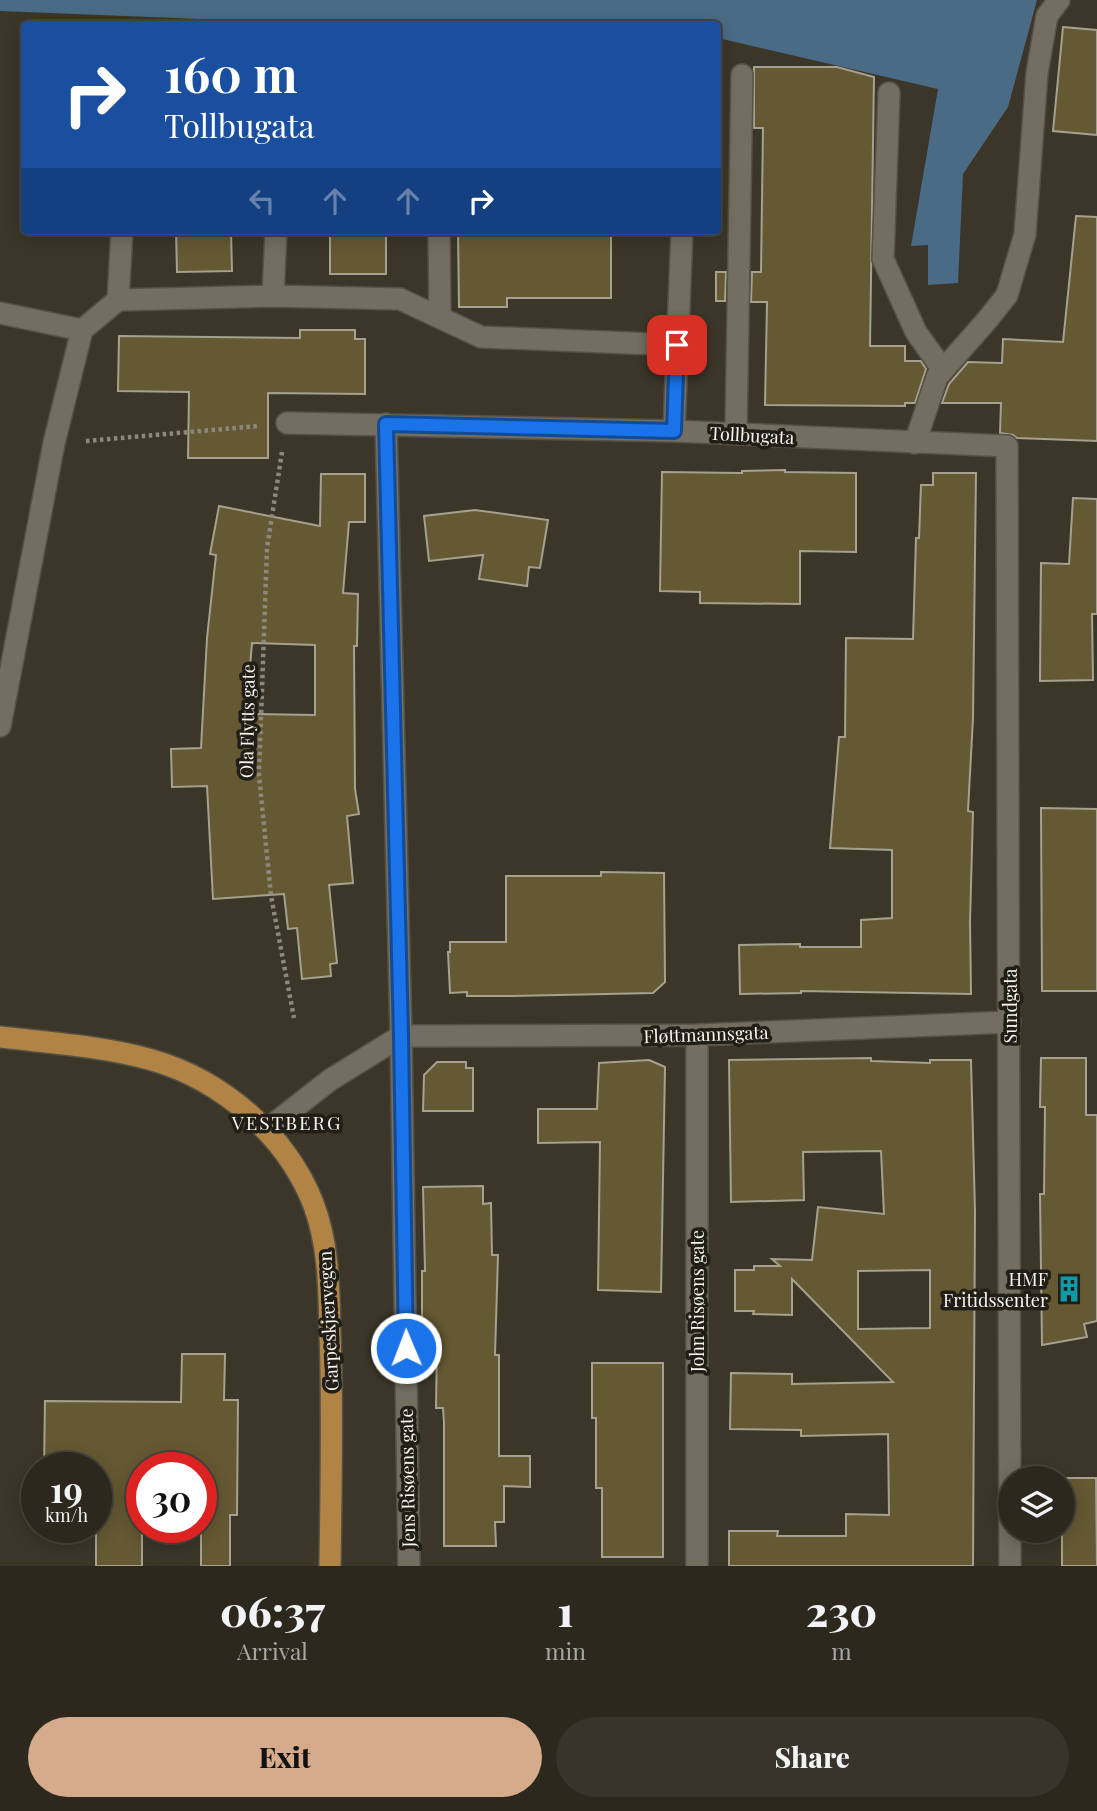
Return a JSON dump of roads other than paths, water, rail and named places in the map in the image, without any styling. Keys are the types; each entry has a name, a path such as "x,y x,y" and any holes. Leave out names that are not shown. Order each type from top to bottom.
{"main road":[{"name":"Garpeskjærvegen","path":"0,1037 87,1047 152,1060 195,1077 229,1097 266,1130 295,1166 313,1203 324,1241 328,1286 331,1360 330,1566"}],"street":[{"path":"915,443 937,377 1007,295 1025,234 1037,73 1045,27 1047,16 1059,0"},
{"path":"736,434 742,75"},
{"path":"889,93 884,259 916,332 943,370"},
{"path":"118,300 122,235"},
{"path":"273,296 276,235"},
{"path":"439,235 440,317"},
{"path":"674,431 682,235"},
{"path":"0,726 54,443 82,330 118,300 273,296 400,299 481,337 677,345"},
{"path":"0,313 82,330"},
{"name":"Tollbugata","path":"287,423 674,431 1007,446"},
{"name":"Jens Risøens gate","path":"386,424 401,1036 409,1566"},
{"name":"Sundgata","path":"1007,446 1010,1566"},
{"name":"Fløttmannsgata","path":"401,1036 696,1035 1010,1022"},
{"name":"John Risøens gate","path":"696,1035 697,1566"},
{"path":"266,1130 330,1080 401,1036"}],"water":[{"path":"0,0 1037,0 1008,107 963,174 958,283 928,285 928,245 911,246 938,89 721,39 721,21 248,21 0,11"}],"place":[{"name":"HMF Fritidssenter","path":"1069,1289"}],"district":[{"name":"VESTBERG","path":"287,1122"}]}
